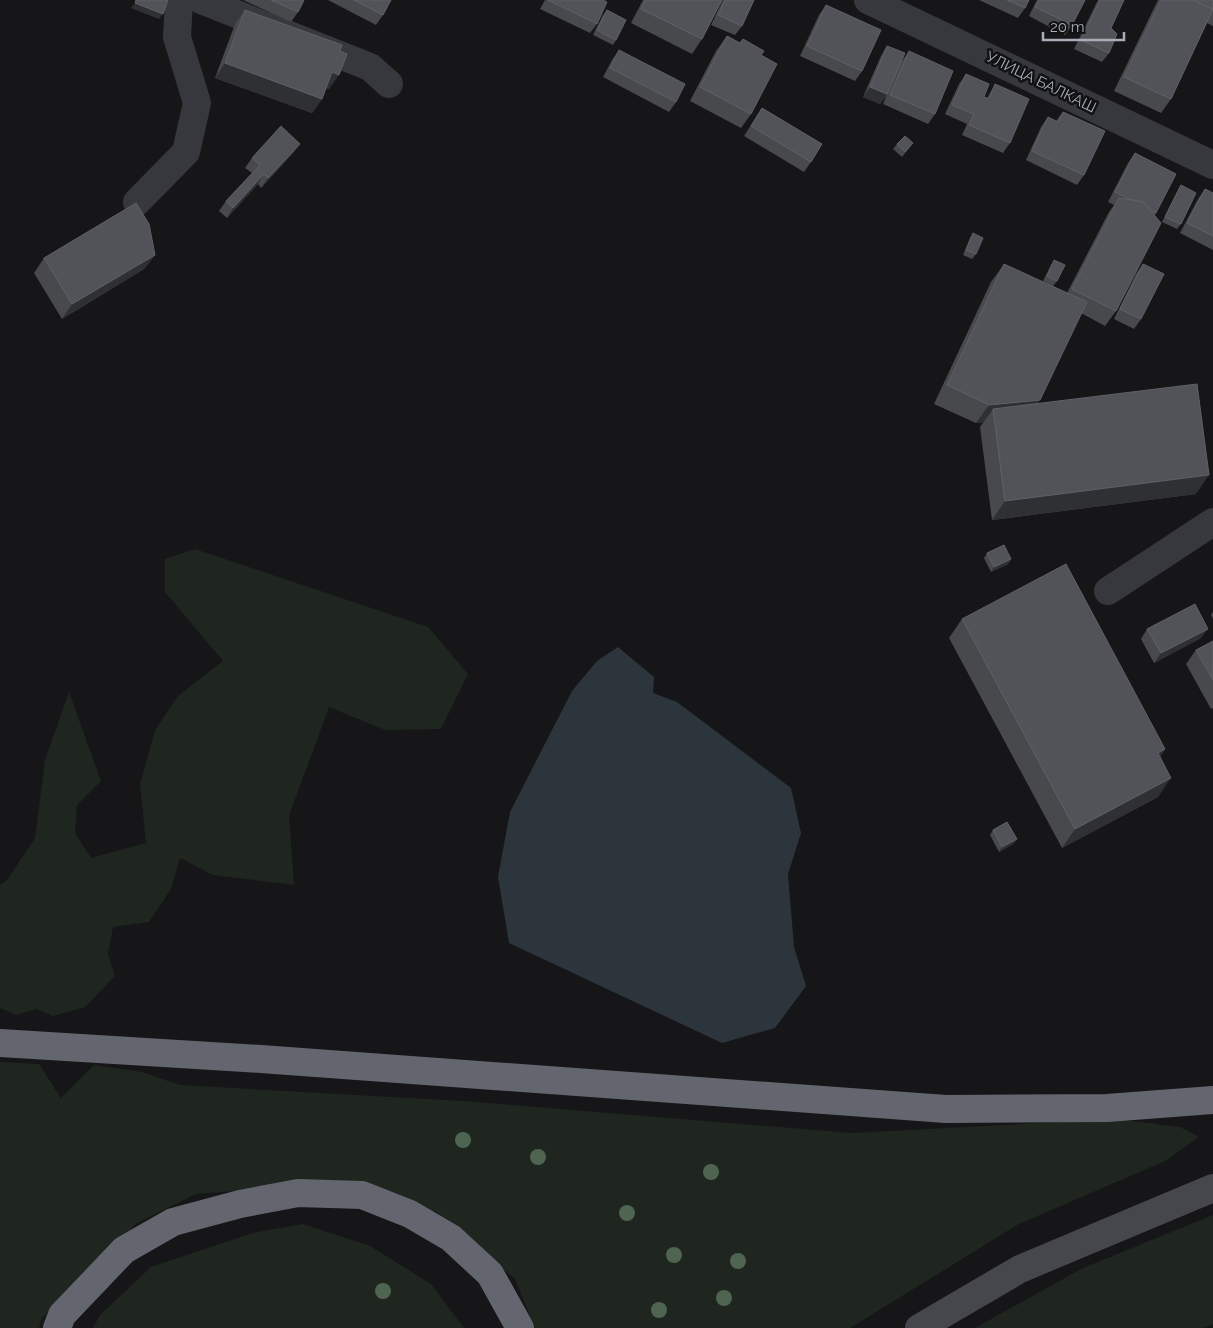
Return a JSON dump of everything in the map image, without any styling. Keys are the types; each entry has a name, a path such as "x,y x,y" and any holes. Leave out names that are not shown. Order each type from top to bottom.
{"highway":[{"path":"0,1042 281,1060 946,1109 1107,1108 1213,1100"},
{"path":"57,1328 62,1315 124,1250 173,1222 240,1204 298,1193 362,1196 410,1214 451,1238 490,1274 520,1328"}],"main road":[{"path":"919,1328 1020,1269 1150,1212 1213,1188"}],"street":[{"path":"137,202 186,152 197,103 177,37 179,0"},
{"path":"201,0 370,67 389,84"},
{"name":"УЛИЦА БАЛКАШ","path":"868,0 1213,165"},
{"path":"1108,591 1213,522"}],"shaded area":[{"path":"195,549 428,627 468,674 441,729 385,730 329,707 289,816 294,885 213,875 180,858 171,889 149,922 113,927 108,954 115,976 85,1007 53,1016 36,1009 16,1015 0,1008 0,885 7,880 35,838 45,760 69,692 101,781 77,805 75,833 91,858 146,843 140,784 155,730 178,696 223,661 165,592 165,559"},
{"path":"618,647 654,677 653,693 677,702 791,788 801,833 788,874 794,947 806,986 775,1028 722,1043 509,943 498,877 510,812 572,691 597,661"},
{"path":"0,1062 39,1064 61,1098 94,1065 142,1072 180,1085 463,1101 852,1133 1117,1119 1180,1127 1199,1137 1165,1161 1019,1224 850,1328 535,1328 515,1279 436,1212 344,1183 196,1194 137,1223 42,1318 39,1328 0,1328"},
{"path":"1213,1215 1213,1324 1204,1328 975,1328 1083,1268"},
{"path":"303,1224 370,1246 431,1284 464,1328 93,1328 100,1315 151,1267 253,1233"}],"building":[{"path":"136,0 168,0 163,14 135,3"},
{"path":"271,0 304,0 298,12"},
{"path":"354,0 391,0 383,15"},
{"path":"548,0 603,0 607,2 597,24"},
{"path":"645,0 722,0 702,39 641,9"},
{"path":"725,0 754,0 742,26 718,15"},
{"path":"1007,0 1029,0 1025,8"},
{"path":"1039,0 1085,0 1072,25 1035,7"},
{"path":"1100,0 1124,0 1111,28 1117,34 1109,53 1081,40"},
{"path":"1161,0 1193,0 1213,9 1171,99 1124,77"},
{"path":"1193,0 1213,0 1213,9"},
{"path":"826,5 881,30 862,71 807,46"},
{"path":"245,10 342,45 340,51 347,54 339,75 332,72 322,99 225,63"},
{"path":"607,10 626,20 616,40 597,30"},
{"path":"727,36 740,43 743,39 764,51 761,55 777,64 751,114 700,87"},
{"path":"887,46 905,53 887,94 870,87"},
{"path":"619,50 685,84 676,102 610,68"},
{"path":"909,51 953,71 935,114 890,95"},
{"path":"966,74 989,84 984,97 989,99 995,84 1029,99 1010,143 969,125 974,114 952,105"},
{"path":"762,108 822,144 811,162 751,126"},
{"path":"1063,112 1105,131 1084,175 1032,151 1048,117 1058,122"},
{"path":"281,126 300,144 268,178 264,174 233,208 226,201 260,165 252,158"},
{"path":"905,136 913,143 905,152 897,144"},
{"path":"1135,153 1176,174 1156,213 1150,210 1143,202 1129,199 1115,192"},
{"path":"1181,185 1196,193 1181,224 1165,217"},
{"path":"1205,189 1213,193 1213,236 1187,223"},
{"path":"1119,198 1143,202 1161,223 1116,311 1072,289"},
{"path":"136,203 149,224 155,255 72,304 44,258"},
{"path":"973,233 983,238 976,254 966,250"},
{"path":"1054,260 1065,265 1057,281 1047,276"},
{"path":"1004,264 1087,302 1040,400 989,405 947,385"},
{"path":"1143,264 1164,274 1141,319 1120,309"},
{"path":"1197,384 1209,475 1005,501 993,409"},
{"path":"1004,545 1011,559 994,567 987,553"},
{"path":"1066,564 1165,749 1158,753 1171,778 1075,829 962,619"},
{"path":"1195,604 1208,629 1161,653 1147,629"},
{"path":"1213,641 1213,680 1196,650"},
{"path":"1007,822 1017,839 1002,847 993,830"}]}
